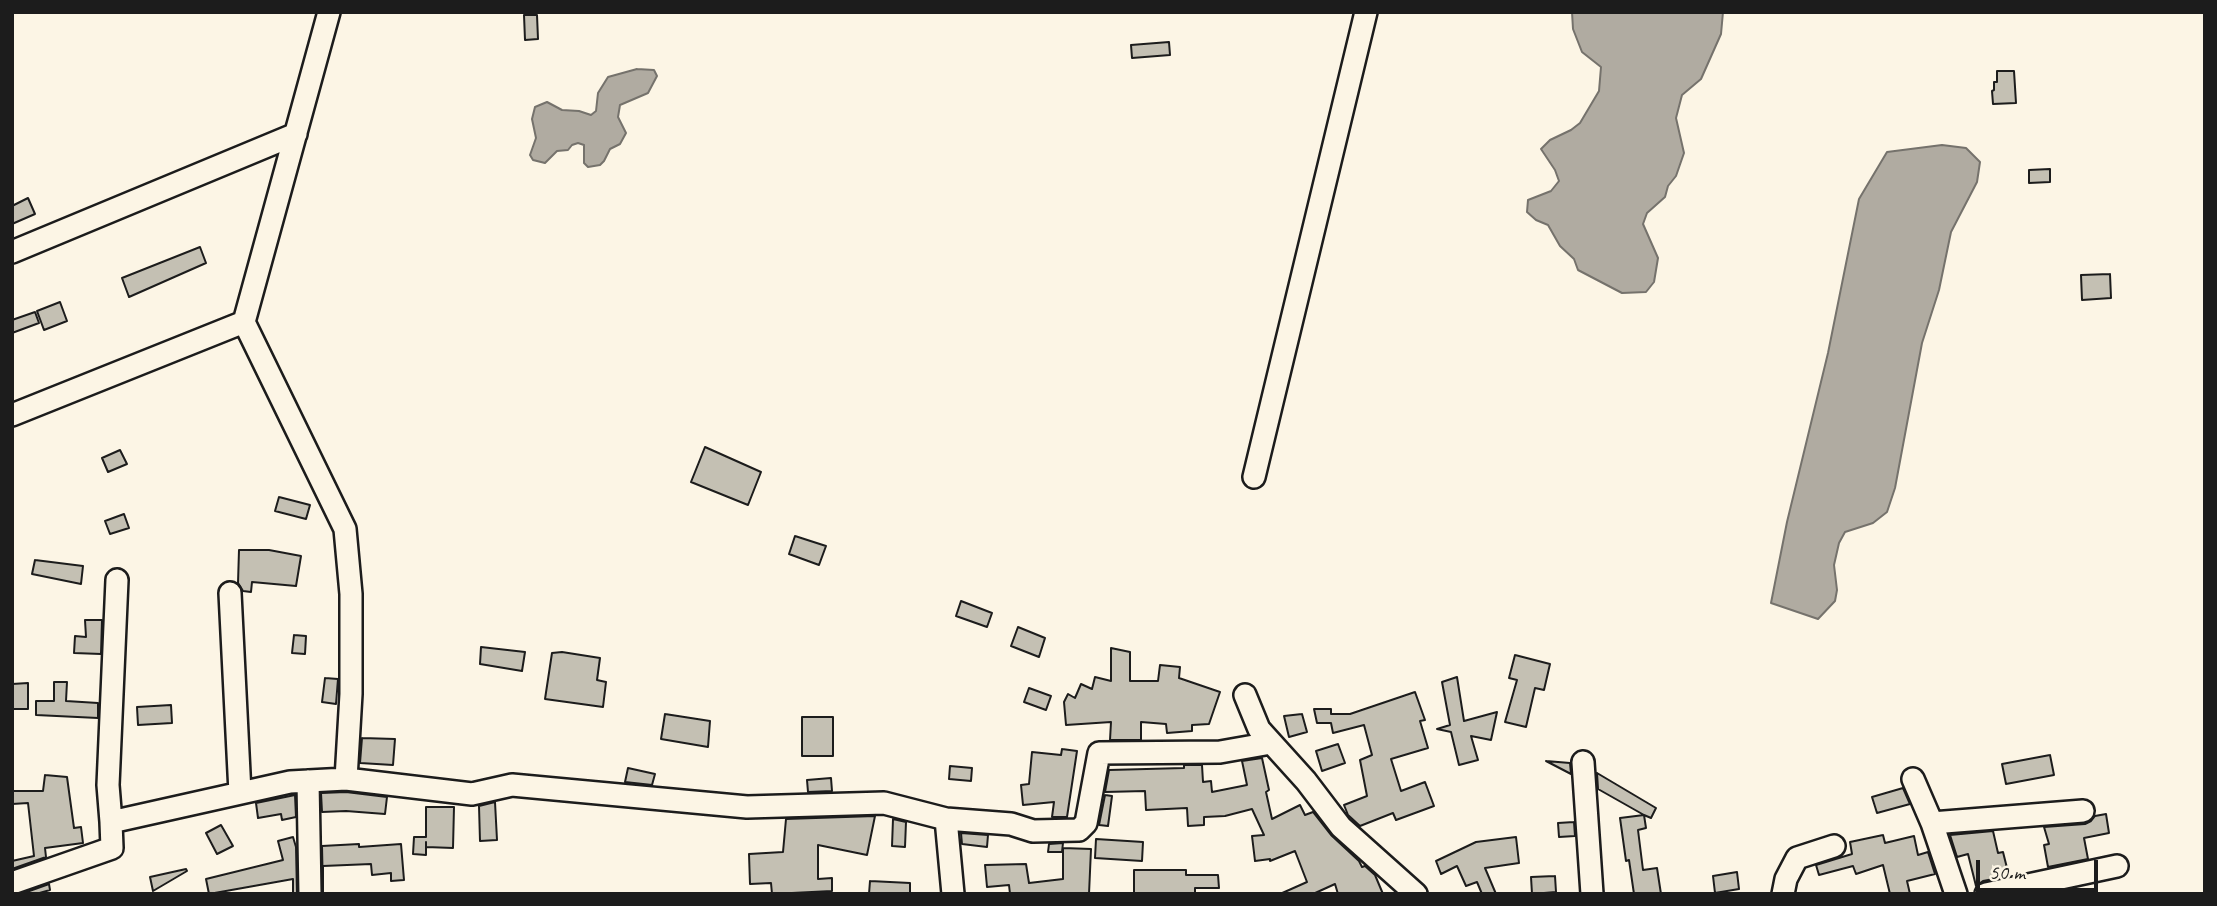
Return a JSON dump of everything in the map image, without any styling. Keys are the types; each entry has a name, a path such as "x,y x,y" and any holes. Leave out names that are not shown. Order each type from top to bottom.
{"street":[{"path":"329,12 244,322 345,529 351,619 351,694 346,779"},
{"path":"1254,477 1366,12"},
{"path":"12,252 296,134"},
{"path":"12,415 244,322"},
{"path":"12,883 112,848 108,785 117,580"},
{"path":"230,593 240,793"},
{"path":"1245,695 1259,729 1306,781 1341,827 1416,894"},
{"path":"111,821 290,782 346,779 472,794 512,785 747,807 884,803 946,819 1010,824 1033,831 1079,830 1086,823 1099,753 1220,752 1271,743"},
{"path":"1583,762 1592,894"},
{"path":"1913,779 1932,823 1956,894"},
{"path":"308,781 310,894"},
{"path":"1932,823 2083,811"},
{"path":"946,819 953,894"},
{"path":"1783,894 1786,879 1797,858 1834,846"},
{"path":"1993,893 2117,866"}],"shaded area":[{"path":"1572,12 1723,12 1721,34 1701,79 1682,95 1676,118 1684,153 1676,176 1668,186 1665,197 1647,213 1643,224 1658,258 1654,282 1646,292 1622,293 1578,270 1574,259 1560,246 1548,225 1527,212 1528,200 1551,191 1559,181 1541,149 1550,140 1580,123 1599,91 1601,67 1582,52 1573,29"},
{"path":"637,69 654,70 657,76 648,93 620,105 618,117 626,133 620,144 610,149 600,165 588,167 584,163 584,145 578,143 568,150 557,151 545,163 533,160 530,155 536,138 532,119 535,107 547,102 562,110 591,115 596,111 598,93 608,77"},
{"path":"1942,145 1966,148 1980,162 1977,182 1951,232 1939,290 1922,343 1895,488 1887,512 1873,523 1845,532 1839,543 1834,565 1837,590 1835,601 1818,619 1771,603 1787,522 1828,353 1859,199 1887,152"}],"building":[{"path":"524,15 537,15 538,39 525,40"},
{"path":"1169,42 1170,55 1132,58 1131,45"},
{"path":"1997,71 2014,71 2016,103 1993,104 1992,91 1994,82 1997,82"},
{"path":"2050,169 2050,182 2029,183 2029,170"},
{"path":"28,198 35,214 12,224 12,206"},
{"path":"200,247 206,263 129,297 122,278"},
{"path":"2110,274 2111,298 2082,300 2081,275"},
{"path":"60,302 67,321 44,330 37,311"},
{"path":"35,312 39,323 12,333 12,320"},
{"path":"705,447 761,472 748,505 691,482"},
{"path":"120,450 127,464 108,472 102,458"},
{"path":"279,497 310,505 306,519 275,511"},
{"path":"124,514 129,528 110,534 105,521"},
{"path":"795,536 826,546 819,565 789,554"},
{"path":"239,550 269,550 301,556 296,586 252,582 251,592 243,591 238,583"},
{"path":"35,560 83,566 81,584 32,574"},
{"path":"961,601 992,613 987,627 956,616"},
{"path":"85,620 102,620 101,654 74,653 75,636 86,637"},
{"path":"1018,627 1045,638 1039,657 1011,646"},
{"path":"294,635 306,636 305,654 292,653"},
{"path":"481,647 525,652 522,671 480,664"},
{"path":"1111,648 1130,652 1130,681 1158,681 1160,665 1180,667 1179,678 1220,692 1209,724 1192,725 1192,731 1167,733 1166,724 1141,722 1141,740 1110,740 1111,722 1066,725 1064,702 1068,694 1075,698 1081,684 1092,689 1095,677 1111,681"},
{"path":"552,653 600,658 597,680 606,682 603,707 545,699"},
{"path":"1515,655 1550,664 1544,690 1535,688 1526,727 1505,722 1517,680 1509,678"},
{"path":"1457,677 1464,721 1497,712 1491,740 1471,736 1478,760 1459,765 1451,732 1437,729 1450,725 1442,682"},
{"path":"325,678 338,679 336,704 322,702"},
{"path":"54,682 67,682 66,701 98,703 98,718 36,715 36,701 54,701"},
{"path":"28,683 28,709 12,709 12,684"},
{"path":"1029,688 1051,696 1046,710 1024,702"},
{"path":"1415,692 1425,720 1420,721 1428,748 1391,759 1401,791 1425,782 1434,806 1396,820 1393,813 1360,826 1348,815 1344,805 1367,796 1360,760 1372,755 1364,725 1333,733 1331,723 1317,723 1314,709 1331,709 1331,714 1350,714"},
{"path":"171,705 172,723 138,725 137,707"},
{"path":"665,714 710,721 708,747 661,739"},
{"path":"1302,714 1307,732 1289,737 1284,716"},
{"path":"802,717 833,717 833,756 802,756"},
{"path":"362,738 395,739 393,765 360,763"},
{"path":"1338,744 1345,763 1322,771 1316,751"},
{"path":"1062,749 1077,751 1067,817 1052,817 1054,802 1023,805 1021,785 1029,784 1032,752 1061,755"},
{"path":"2050,755 2054,775 2006,784 2002,764"},
{"path":"1262,758 1272,819 1300,805 1305,815 1313,812 1362,867 1365,866 1375,875 1383,894 1338,894 1335,884 1313,894 1280,894 1307,882 1295,851 1270,861 1255,861 1252,836 1264,835 1252,809 1225,816 1204,817 1204,825 1188,826 1187,808 1146,810 1145,791 1105,792 1109,770 1184,768 1184,765 1202,765 1203,782 1211,781 1212,792 1247,785 1242,761"},
{"path":"1546,761 1570,763 1571,774"},
{"path":"950,766 972,768 971,781 949,779"},
{"path":"628,768 655,774 652,785 625,782"},
{"path":"1597,773 1656,808 1651,818 1598,789"},
{"path":"45,775 67,777 74,828 81,827 83,843 45,848 46,857 12,869 12,861 34,856 28,803 12,804 12,791 43,791"},
{"path":"831,778 832,791 808,792 807,780"},
{"path":"1903,788 1910,804 1877,813 1872,797"},
{"path":"346,792 387,797 385,814 322,812 321,793"},
{"path":"295,795 296,817 282,820 281,814 258,818 256,803"},
{"path":"1105,795 1112,796 1108,826 1099,825"},
{"path":"495,802 497,840 480,841 479,806"},
{"path":"426,807 454,807 453,848 426,847 426,855 413,854 414,837 426,837"},
{"path":"2106,814 2109,833 2084,838 2088,859 2048,867 2044,845 2049,844 2044,827 2085,824 2095,816"},
{"path":"1644,815 1646,828 1638,830 1643,870 1657,868 1661,894 1634,894 1629,860 1626,861 1620,818"},
{"path":"875,816 867,855 818,845 818,879 832,878 832,891 772,894 771,883 750,884 749,854 783,852 786,819"},
{"path":"893,819 906,822 905,847 892,846"},
{"path":"1574,822 1575,836 1559,837 1558,823"},
{"path":"221,825 233,846 217,854 206,833"},
{"path":"1993,831 1998,853 2003,852 2009,876 1983,881 1976,886 1968,854 1957,857 1950,835"},
{"path":"961,833 988,835 987,847 962,844"},
{"path":"1883,835 1885,843 1914,836 1918,855 1928,852 1935,874 1907,881 1910,894 1890,894 1883,865 1856,874 1853,866 1819,875 1816,865 1852,854 1850,842"},
{"path":"293,837 296,847 297,894 293,894 293,879 209,894 206,879 283,860 278,841"},
{"path":"1516,837 1519,863 1485,868 1496,894 1482,894 1477,882 1466,886 1457,866 1441,874 1436,861 1476,842"},
{"path":"1096,839 1143,842 1142,861 1095,858"},
{"path":"1063,843 1062,852 1048,852 1049,844"},
{"path":"359,844 359,847 401,844 404,880 391,881 391,873 372,875 371,864 323,866 323,894 322,846"},
{"path":"1063,848 1091,849 1089,894 1010,894 1009,885 987,887 985,865 1026,864 1029,883 1063,879"},
{"path":"186,869 187,871 153,891 150,877"},
{"path":"1134,870 1186,870 1186,875 1218,875 1219,888 1195,888 1195,894 1134,894"},
{"path":"1737,872 1739,889 1715,893 1713,876"},
{"path":"1555,876 1556,892 1532,894 1531,877"},
{"path":"870,881 910,883 910,894 869,894"},
{"path":"49,884 50,890 21,894"}]}
